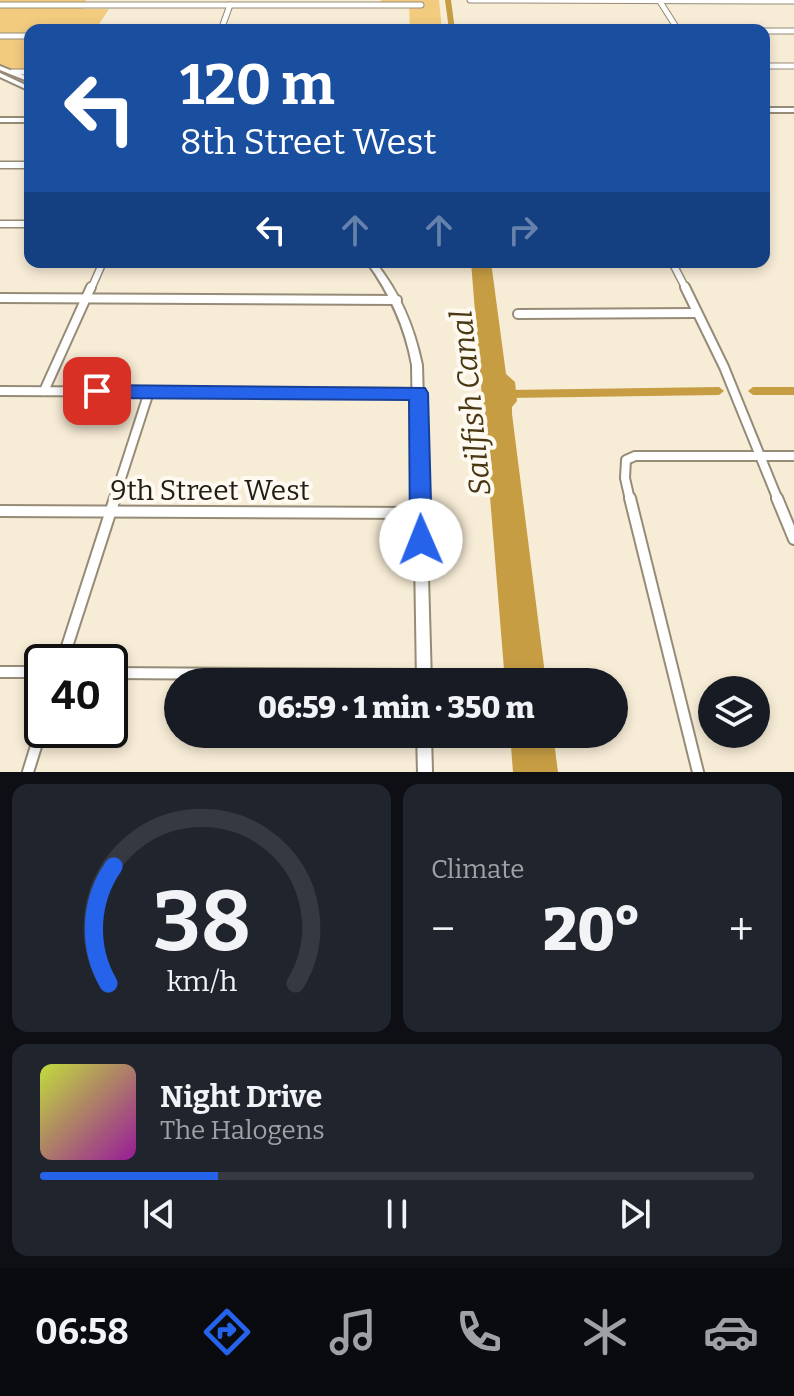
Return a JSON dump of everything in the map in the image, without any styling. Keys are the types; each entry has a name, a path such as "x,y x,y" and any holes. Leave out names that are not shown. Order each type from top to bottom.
{"main road":[{"path":"770,110 794,110"},
{"path":"0,113 24,113"},
{"path":"770,118 794,118"},
{"path":"0,120 24,120"}],"street":[{"path":"470,0 794,1"},
{"path":"659,0 674,24"},
{"path":"0,5 10,2 384,2 421,5"},
{"path":"224,24 235,3"},
{"path":"770,31 794,31"},
{"path":"0,36 24,36"},
{"path":"770,66 794,66"},
{"path":"0,68 24,77"},
{"path":"12,72 24,72"},
{"path":"0,75 24,86"},
{"path":"0,165 24,165"},
{"path":"0,224 24,224"},
{"path":"44,391 100,268"},
{"path":"375,268 397,300 411,335 418,393 424,668"},
{"path":"675,268 721,360 794,539"},
{"path":"0,298 397,300"},
{"path":"518,314 695,313"},
{"path":"0,391 418,393"},
{"path":"68,644 149,392"},
{"path":"698,772 625,478 626,460 635,456 794,456"},
{"name":"9th Street West","path":"0,511 420,513"},
{"path":"0,672 24,672"},
{"path":"128,673 164,674"},
{"path":"28,772 35,748"},
{"path":"424,748 425,772"}],"shaded area":[{"path":"0,0 86,0 83,9 109,9 99,24 24,24 24,71 0,67"},
{"path":"381,0 439,0 441,24 410,24 409,5 380,4"},
{"path":"471,268 492,268 506,374 515,382 517,401 512,407 544,668 504,668"},
{"path":"511,748 555,748 558,772 513,772"}],"waterway":[{"name":"Sailfish Canal","path":"448,0 451,24"},
{"path":"505,394 719,391"},
{"path":"753,391 794,391"}],"route":[{"path":"97,391 418,393 421,540"}]}
